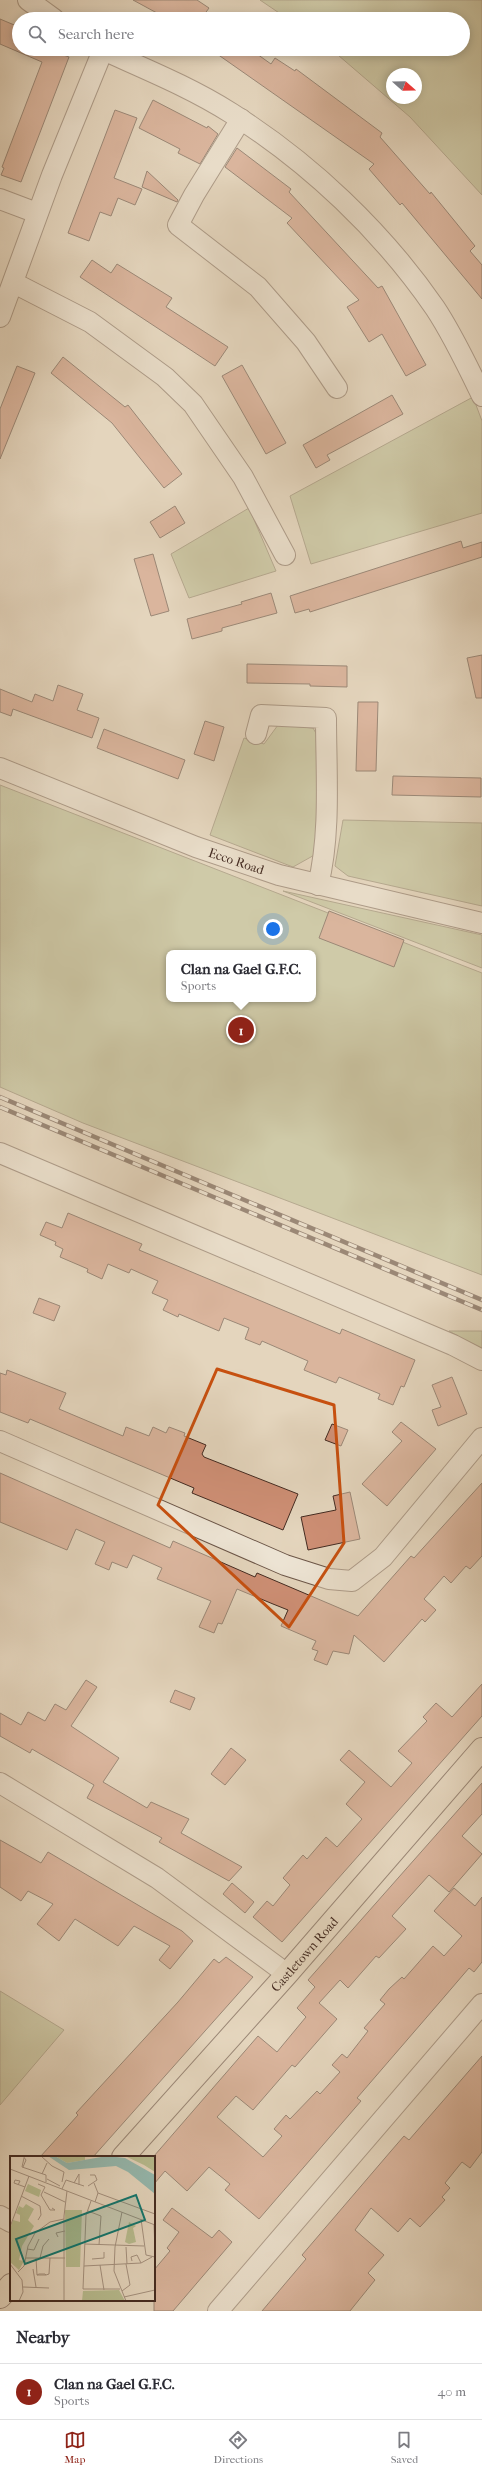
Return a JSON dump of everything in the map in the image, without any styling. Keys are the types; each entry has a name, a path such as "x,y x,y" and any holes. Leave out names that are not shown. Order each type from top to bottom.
{"main road":[{"name":"Castletown Road","path":"124,2156 287,1974 482,1749"},
{"path":"0,2297 10,2286"}],"street":[{"path":"28,0 44,12"},
{"path":"0,317 14,283 38,214 100,56"},
{"path":"116,56 173,80 241,119 291,155 336,194 395,256 435,309 482,396"},
{"path":"241,119 194,195 178,225 258,286 306,342 337,388"},
{"path":"0,199 38,214"},
{"path":"14,283 90,322 165,377 193,404 243,477 285,555"},
{"path":"256,734 261,715 326,718 325,817 322,870 318,885"},
{"name":"Ecco Road","path":"0,768 196,847 278,875 482,923"},
{"path":"0,1153 446,1342 482,1360"},
{"path":"0,1441 285,1565 329,1579 352,1581 382,1557 482,1438"},
{"path":"0,1784 156,1878 287,1974"},
{"path":"218,2311 482,2004"},
{"path":"0,2216 10,2221"}],"highlighted area":[{"path":"217,1369 334,1405 344,1543 289,1627 158,1505"}],"green space":[{"path":"260,0 482,0 482,195 410,117 395,104 422,104 422,68 386,68 386,96 339,56 470,56 470,12 278,12"},
{"path":"473,397 482,421 482,513 311,564 290,496"},
{"path":"249,508 276,571 189,598 171,554"},
{"path":"278,725 313,728 317,735 318,853 293,867 210,835 244,738 264,744"},
{"path":"0,785 482,973 482,1275 83,1123 0,1087"},
{"path":"343,820 482,823 482,906 348,876 335,866"},
{"path":"283,891 482,935 482,968"},
{"path":"449,1331 482,1331 482,1350"},
{"path":"0,1991 64,2030 0,2105"}],"building":[{"path":"133,0 197,0 209,8 206,12 155,12"},
{"path":"0,19 12,24 12,49 0,44"},
{"path":"28,56 69,57 21,182 1,175 4,168 2,167 42,62"},
{"path":"220,56 260,56 271,64 275,58 295,71 296,69 382,133 380,137 430,194 431,192 475,246 470,251 482,265 482,299 402,203 400,205 369,169 374,164"},
{"path":"153,100 207,128 208,126 218,134 200,164 178,153 180,149 139,128"},
{"path":"115,110 137,118 114,178 142,189 135,205 118,198 111,216 100,212 89,241 68,233"},
{"path":"237,148 291,189 289,192 378,288 382,286 426,365 406,376 382,334 369,342 347,307 359,300 287,223 292,218 225,167"},
{"path":"147,171 178,200 177,202 142,187"},
{"path":"92,260 111,273 117,264 172,298 166,307 228,347 215,366 80,277"},
{"path":"63,357 125,407 128,405 182,474 164,488 112,423 51,373"},
{"path":"242,365 286,443 266,454 222,376"},
{"path":"17,366 35,373 0,459 0,409"},
{"path":"392,395 403,414 327,455 330,460 316,468 303,445"},
{"path":"175,506 185,523 160,538 150,522"},
{"path":"461,541 463,548 482,542 482,557 310,612 309,609 295,613 290,596"},
{"path":"153,554 169,611 151,616 134,559"},
{"path":"271,593 277,613 222,628 222,631 192,639 187,619 242,604 241,602"},
{"path":"482,655 482,698 476,698 467,658"},
{"path":"247,664 347,666 347,687 310,686 310,684 247,683"},
{"path":"58,685 83,694 77,710 99,718 92,738 13,709 11,716 0,712 0,689 32,702 35,694 53,701"},
{"path":"358,702 378,702 376,771 356,771"},
{"path":"205,721 224,727 214,761 194,754"},
{"path":"104,729 185,760 178,779 97,748"},
{"path":"393,776 481,778 481,797 392,795"},
{"path":"329,911 404,940 394,967 319,938"},
{"path":"68,1213 142,1244 139,1250 340,1334 342,1329 415,1360 404,1387 401,1386 393,1405 378,1399 380,1394 339,1377 336,1383 304,1370 308,1361 262,1341 260,1345 245,1339 249,1328 224,1318 219,1331 179,1314 178,1317 163,1310 168,1300 152,1293 158,1281 131,1269 129,1273 108,1264 102,1279 87,1272 88,1269 60,1257 63,1249 55,1245 56,1242 40,1235 46,1222 62,1228"},
{"path":"39,1298 60,1306 54,1321 33,1313"},
{"path":"7,1370 66,1393 59,1409 123,1436 126,1427 149,1436 153,1427 166,1433 169,1427 185,1433 184,1436 206,1445 202,1454 204,1457 298,1494 283,1530 192,1493 194,1488 30,1419 28,1423 0,1412 0,1373 6,1375"},
{"path":"452,1377 467,1414 438,1426 432,1410 441,1407 432,1385"},
{"path":"401,1422 436,1449 387,1506 362,1484 402,1441 392,1432"},
{"path":"332,1424 348,1430 341,1446 325,1440"},
{"path":"0,1473 170,1548 173,1541 255,1577 257,1573 358,1616 411,1556 414,1558 482,1483 482,1556 470,1569 466,1566 451,1583 444,1576 424,1599 436,1610 425,1622 422,1619 384,1662 354,1635 349,1654 333,1651 327,1665 314,1660 318,1651 312,1649 316,1641 281,1626 288,1610 237,1589 222,1624 218,1623 214,1633 199,1627 211,1601 157,1579 162,1568 133,1555 127,1568 112,1562 109,1570 95,1564 105,1542 76,1529 67,1550 0,1522"},
{"path":"350,1492 360,1539 308,1550 301,1517 336,1510 333,1496"},
{"path":"86,1680 97,1687 71,1726 119,1758 103,1782 147,1808 151,1802 189,1819 181,1833 242,1867 229,1881 159,1842 162,1838 87,1798 94,1785 32,1749 30,1753 0,1736 0,1713 21,1725 28,1712 45,1721 55,1704 66,1710"},
{"path":"482,1684 482,1716 282,1942 253,1917 267,1901 273,1906 290,1885 283,1878 303,1855 307,1859 326,1837 337,1847 362,1819 346,1804 365,1782 340,1760 349,1750 391,1787 412,1763 398,1751 427,1721 423,1717 436,1703 452,1717"},
{"path":"175,1690 195,1698 190,1710 170,1702"},
{"path":"231,1748 246,1760 225,1785 211,1774"},
{"path":"482,1783 482,1814 462,1836 482,1854 449,1892 429,1875 392,1916 406,1929 379,1958 376,1956 348,1988 340,1980 319,2003 337,2019 295,2067 292,2065 253,2110 236,2096 217,2117 263,2157 282,2136 274,2129 286,2115 290,2119 317,2091 320,2094 340,2072 332,2065 342,2054 347,2058 368,2031 364,2028 385,2004 380,2000 389,1989 402,1977 404,1979 433,1946 444,1956 462,1936 434,1911 454,1888 475,1906 482,1897 482,1962 474,1972 469,1968 357,2098 361,2101 259,2219 225,2190 230,2184 209,2167 187,2191 165,2171 155,2183 154,2156 258,2036 277,2052 306,2017 297,2008 315,1987 308,1980"},
{"path":"0,1840 41,1863 48,1852 182,1931 193,1941 170,1969 159,1960 170,1946 134,1926 118,1946 75,1919 59,1941 37,1924 53,1904 28,1891 21,1901 0,1887"},
{"path":"232,1883 254,1902 245,1913 223,1894"},
{"path":"226,1957 253,1977 94,2156 41,2156 78,2115 76,2113 178,2002 214,1959 219,1963"},
{"path":"482,2056 482,2152 470,2168 462,2162 445,2183 450,2188 442,2197 445,2200 420,2227 410,2218 398,2232 371,2208 355,2230 384,2255 368,2273 375,2280 350,2311 262,2311 306,2259 302,2255 391,2151 404,2136 409,2140"},
{"path":"172,2208 212,2238 219,2230 232,2242 173,2311 154,2311 155,2269 170,2251 167,2248 179,2232 163,2220"}],"railway":[{"path":"0,1097 482,1300"},
{"path":"0,1107 482,1310"}],"place":[{"name":"Clan na Gael G.F.C.","path":"241,1030"}]}
